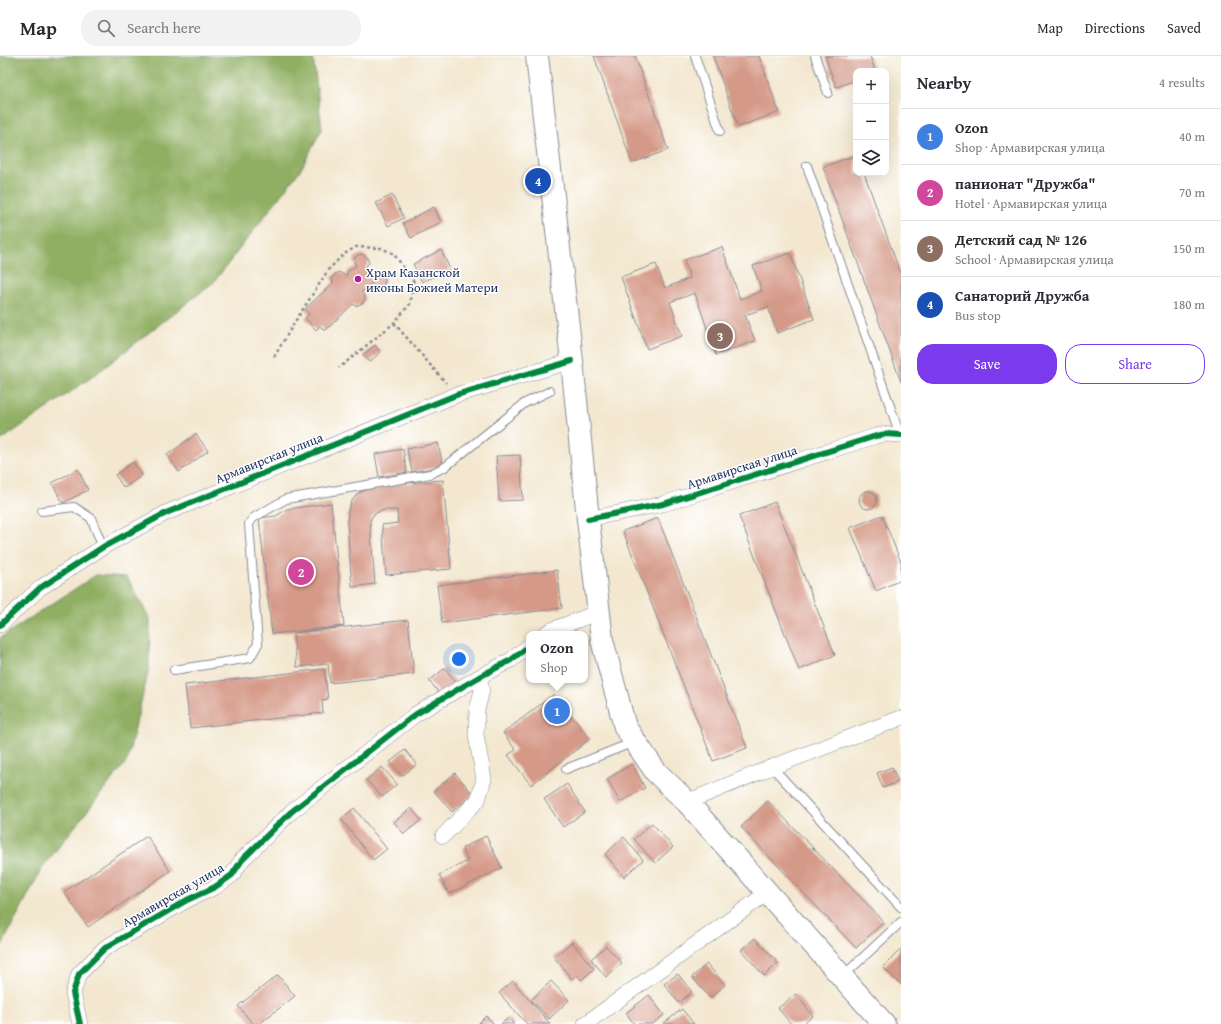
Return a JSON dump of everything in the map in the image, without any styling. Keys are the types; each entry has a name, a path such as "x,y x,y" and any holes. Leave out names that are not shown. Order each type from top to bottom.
{"main road":[{"path":"537,56 602,640 625,727 656,772 687,802 884,1024"}],"street":[{"name":"Армавирская улица","path":"0,625 40,588 103,547 166,512 456,395 572,361"},
{"name":"Армавирская улица","path":"588,519 663,504 876,436 886,434 901,435"},
{"path":"549,631 599,612"},
{"name":"Армавирская улица","path":"80,1024 73,994 79,974 105,948 187,900 215,887 232,875 242,860 297,807 416,714 511,660 526,648"},
{"path":"443,836 478,800 484,780 476,735 477,710 482,690 479,677"},
{"path":"687,802 772,767 901,718"},
{"path":"585,1024 767,893"}],"lane":[{"path":"695,56 720,130"},
{"path":"815,56 828,93"},
{"path":"807,166 901,435"},
{"path":"174,670 250,658 258,644 249,524 253,518 286,499 430,474 446,467 525,403 550,391"},
{"path":"42,511 74,508 91,518 103,547"},
{"path":"566,769 635,742"},
{"path":"772,767 901,907"},
{"path":"842,977 901,922"}],"path":[{"path":"274,357 329,269 344,254 356,247 381,248 394,254 414,282 410,304 394,323 339,368"},
{"path":"394,323 456,395"}],"green space":[{"path":"0,56 313,56 322,129 301,169 214,282 92,377 0,441"},
{"path":"96,575 127,577 150,619 149,669 127,761 42,868 0,949 0,638"}],"building":[{"path":"594,56 635,56 668,150 632,163"},
{"path":"713,56 759,56 779,112 738,127"},
{"path":"825,56 870,56 874,68 853,68 853,81 836,87"},
{"path":"853,156 853,176 865,176 901,275 901,382 823,167"},
{"path":"392,195 404,218 388,226 376,203"},
{"path":"434,207 441,222 411,238 403,223"},
{"path":"722,247 740,299 762,291 753,266 790,253 814,319 777,333 768,307 745,315 755,341 716,355 695,293 670,302 682,336 647,349 621,277 656,264 665,288 690,278 684,260"},
{"path":"441,250 450,269 422,282 413,264"},
{"path":"361,254 367,257 369,262 365,268 370,272 371,277 377,273 384,276 385,281 383,285 377,288 371,283 367,289 361,292 364,294 365,299 363,303 356,306 353,304 325,331 320,326 316,330 305,318 309,314 305,309 333,283 332,278 335,274 339,272 346,276 348,271 356,266 354,262 355,257"},
{"path":"375,345 381,352 369,362 363,355"},
{"path":"196,434 208,451 179,472 167,455"},
{"path":"438,443 443,466 412,472 407,449"},
{"path":"403,449 407,472 379,477 375,454"},
{"path":"520,455 523,500 499,501 496,456"},
{"path":"133,462 142,475 124,488 115,475"},
{"path":"78,469 88,490 63,503 52,483"},
{"path":"443,480 451,569 386,575 382,525 398,523 397,510 385,510 372,516 370,521 375,584 352,587 347,523 351,502 358,493 368,489 395,484"},
{"path":"868,491 874,494 877,500 874,506 868,509 862,506 859,500 862,494"},
{"path":"775,502 835,655 799,670 739,516"},
{"path":"331,503 344,626 272,634 259,518 276,516 287,509"},
{"path":"882,515 901,562 901,580 876,591 850,528"},
{"path":"658,518 747,748 713,761 623,531"},
{"path":"557,570 562,608 442,623 437,585"},
{"path":"408,620 414,674 330,683 328,664 297,667 293,633"},
{"path":"445,668 458,685 443,697 429,681"},
{"path":"324,669 328,699 322,700 323,713 190,728 185,685"},
{"path":"554,694 590,739 531,785 508,755 516,750 503,733"},
{"path":"405,750 417,764 402,776 390,762"},
{"path":"632,764 645,788 620,802 607,779"},
{"path":"382,767 397,784 382,797 366,780"},
{"path":"892,767 898,782 883,788 877,773"},
{"path":"455,773 473,794 452,812 434,791"},
{"path":"567,784 585,812 563,827 544,799"},
{"path":"768,801 884,922 856,948 741,827"},
{"path":"354,808 387,849 373,860 341,819"},
{"path":"411,808 421,820 404,834 394,822"},
{"path":"652,823 673,847 655,863 634,839"},
{"path":"147,836 170,871 88,927 64,892"},
{"path":"486,836 502,868 449,894 439,875 468,861 462,848"},
{"path":"624,837 643,860 624,877 605,854"},
{"path":"755,938 778,963 764,976 741,950"},
{"path":"572,942 594,969 581,980 577,975 572,979 554,957"},
{"path":"606,946 622,963 606,977 591,959"},
{"path":"901,949 901,985 883,967"},
{"path":"707,964 725,985 710,998 692,977"},
{"path":"678,974 692,992 679,1003 664,984"},
{"path":"278,975 295,996 259,1024 253,1024 238,1006"},
{"path":"513,981 550,1024 527,1024 499,993"},
{"path":"551,981 569,1000 549,1019 531,1000"},
{"path":"796,994 813,1016 803,1024 791,1024 778,1008"},
{"path":"649,995 664,1015 652,1024 634,1024 626,1013"},
{"path":"682,1009 694,1024 663,1024"},
{"path":"486,1016 494,1024 478,1024"},
{"path":"508,1018 514,1024 501,1024"}],"cycle path":[{"path":"0,625 40,588 103,547 166,513 456,395 572,361"},
{"path":"588,519 663,504 876,436 886,434 901,435"},
{"path":"80,1024 73,993 79,974 105,948 187,900 215,887 232,875 242,860 291,812 416,714 511,660 526,648"}],"place":[{"name":"Санаторий Дружба","path":"538,181"},
{"name":"Храм Казанской иконы Божией Матери","path":"358,279"},
{"name":"Детский сад № 126","path":"720,336"},
{"name":"панионат \"Дружба\"","path":"301,572"},
{"name":"Ozon","path":"557,711"}]}
